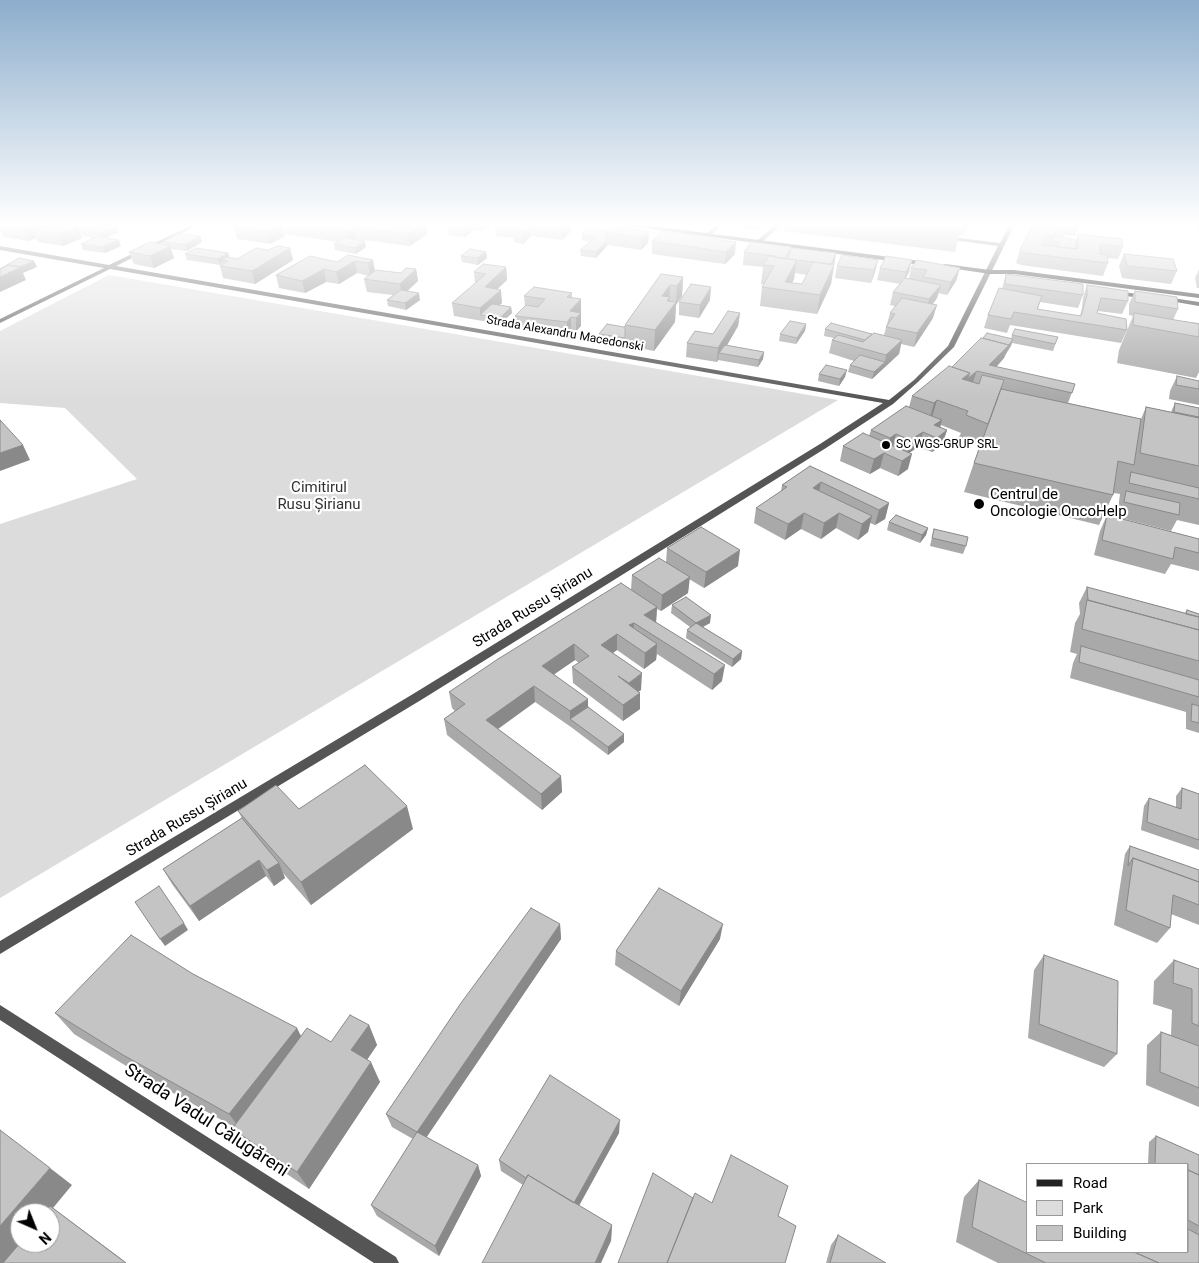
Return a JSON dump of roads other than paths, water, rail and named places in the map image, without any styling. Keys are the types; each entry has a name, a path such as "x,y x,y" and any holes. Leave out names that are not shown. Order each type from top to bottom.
{"main road":[{"path":"1043,283 1068,287"},
{"path":"1098,283 1199,296"},
{"path":"1106,292 1199,304"}],"street":[{"path":"0,321 75,283"},
{"name":"Strada Alexandru Macedonski","path":"205,283 890,402"},
{"name":"Strada Russu Șirianu","path":"0,948 417,697 823,446 890,402 916,381 951,347 984,283"},
{"name":"Strada Vadul Călugăreni","path":"0,1012 390,1263"}],"place":[{"name":"SC WGS-GRUP SRL","path":"886,445"},
{"name":"Centrul de Oncologie OncoHelp","path":"979,504"}],"park label":[{"name":"Cimitirul Rusu Șirianu","path":"319,496"}]}
